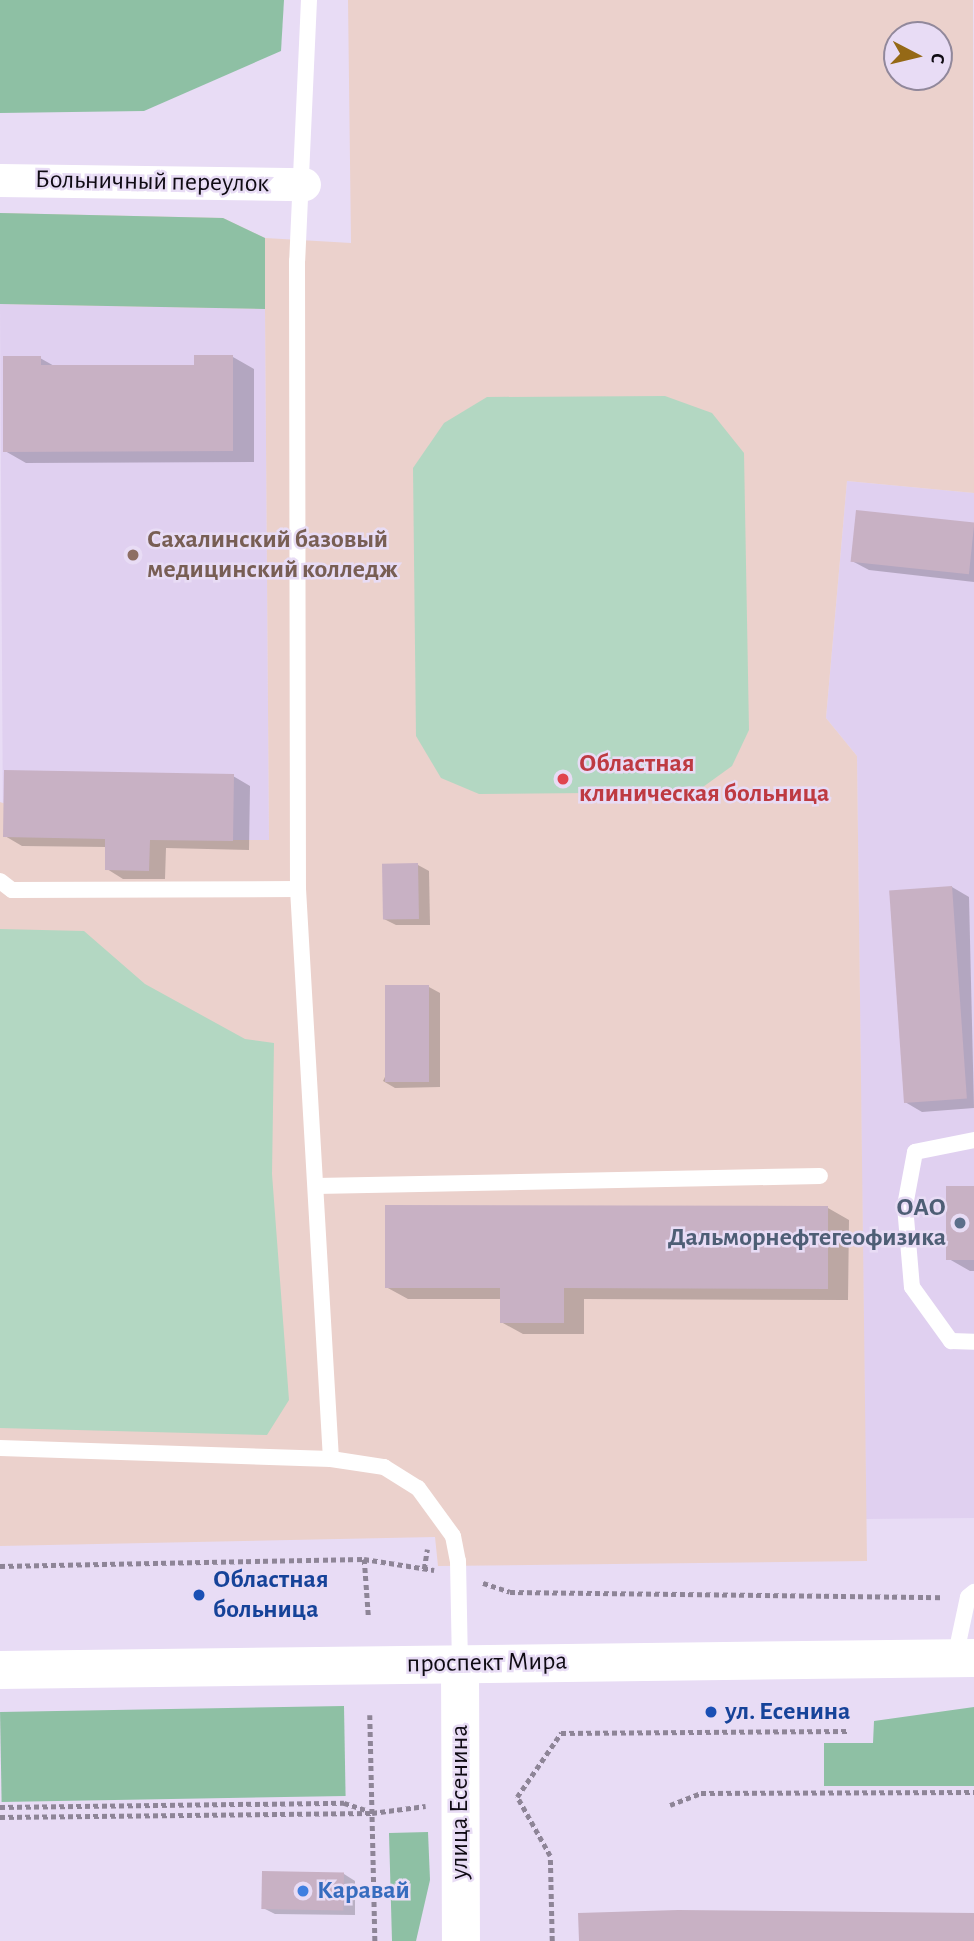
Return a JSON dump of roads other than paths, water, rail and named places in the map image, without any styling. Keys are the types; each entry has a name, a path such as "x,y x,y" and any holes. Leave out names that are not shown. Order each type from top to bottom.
{"main road":[{"name":"проспект Мира","path":"0,1670 965,1658"},
{"name":"улица Есенина","path":"460,1663 461,1941"}],"street":[{"name":"Больничный переулок","path":"0,180 304,184"}],"lane":[{"path":"309,0 304,184 297,261 298,889 331,1459"},
{"path":"0,881 12,890 298,889"},
{"path":"974,1140 915,1152 905,1206 912,1287 951,1341 974,1342"},
{"path":"316,1186 820,1176"},
{"path":"0,1448 331,1459 384,1467 418,1488 453,1536 458,1575 460,1663"},
{"path":"965,1658 971,1594"}],"place":[{"name":"Сахалинский базовый медицинский колледж","path":"133,555"},
{"name":"Областная клиническая больница","path":"563,779"},
{"name":"ОАО Дальморнефтегеофизика","path":"960,1223"},
{"name":"Областная больница","path":"199,1595"},
{"name":"ул. Есенина","path":"711,1712"},
{"name":"Каравай","path":"303,1891"}]}
